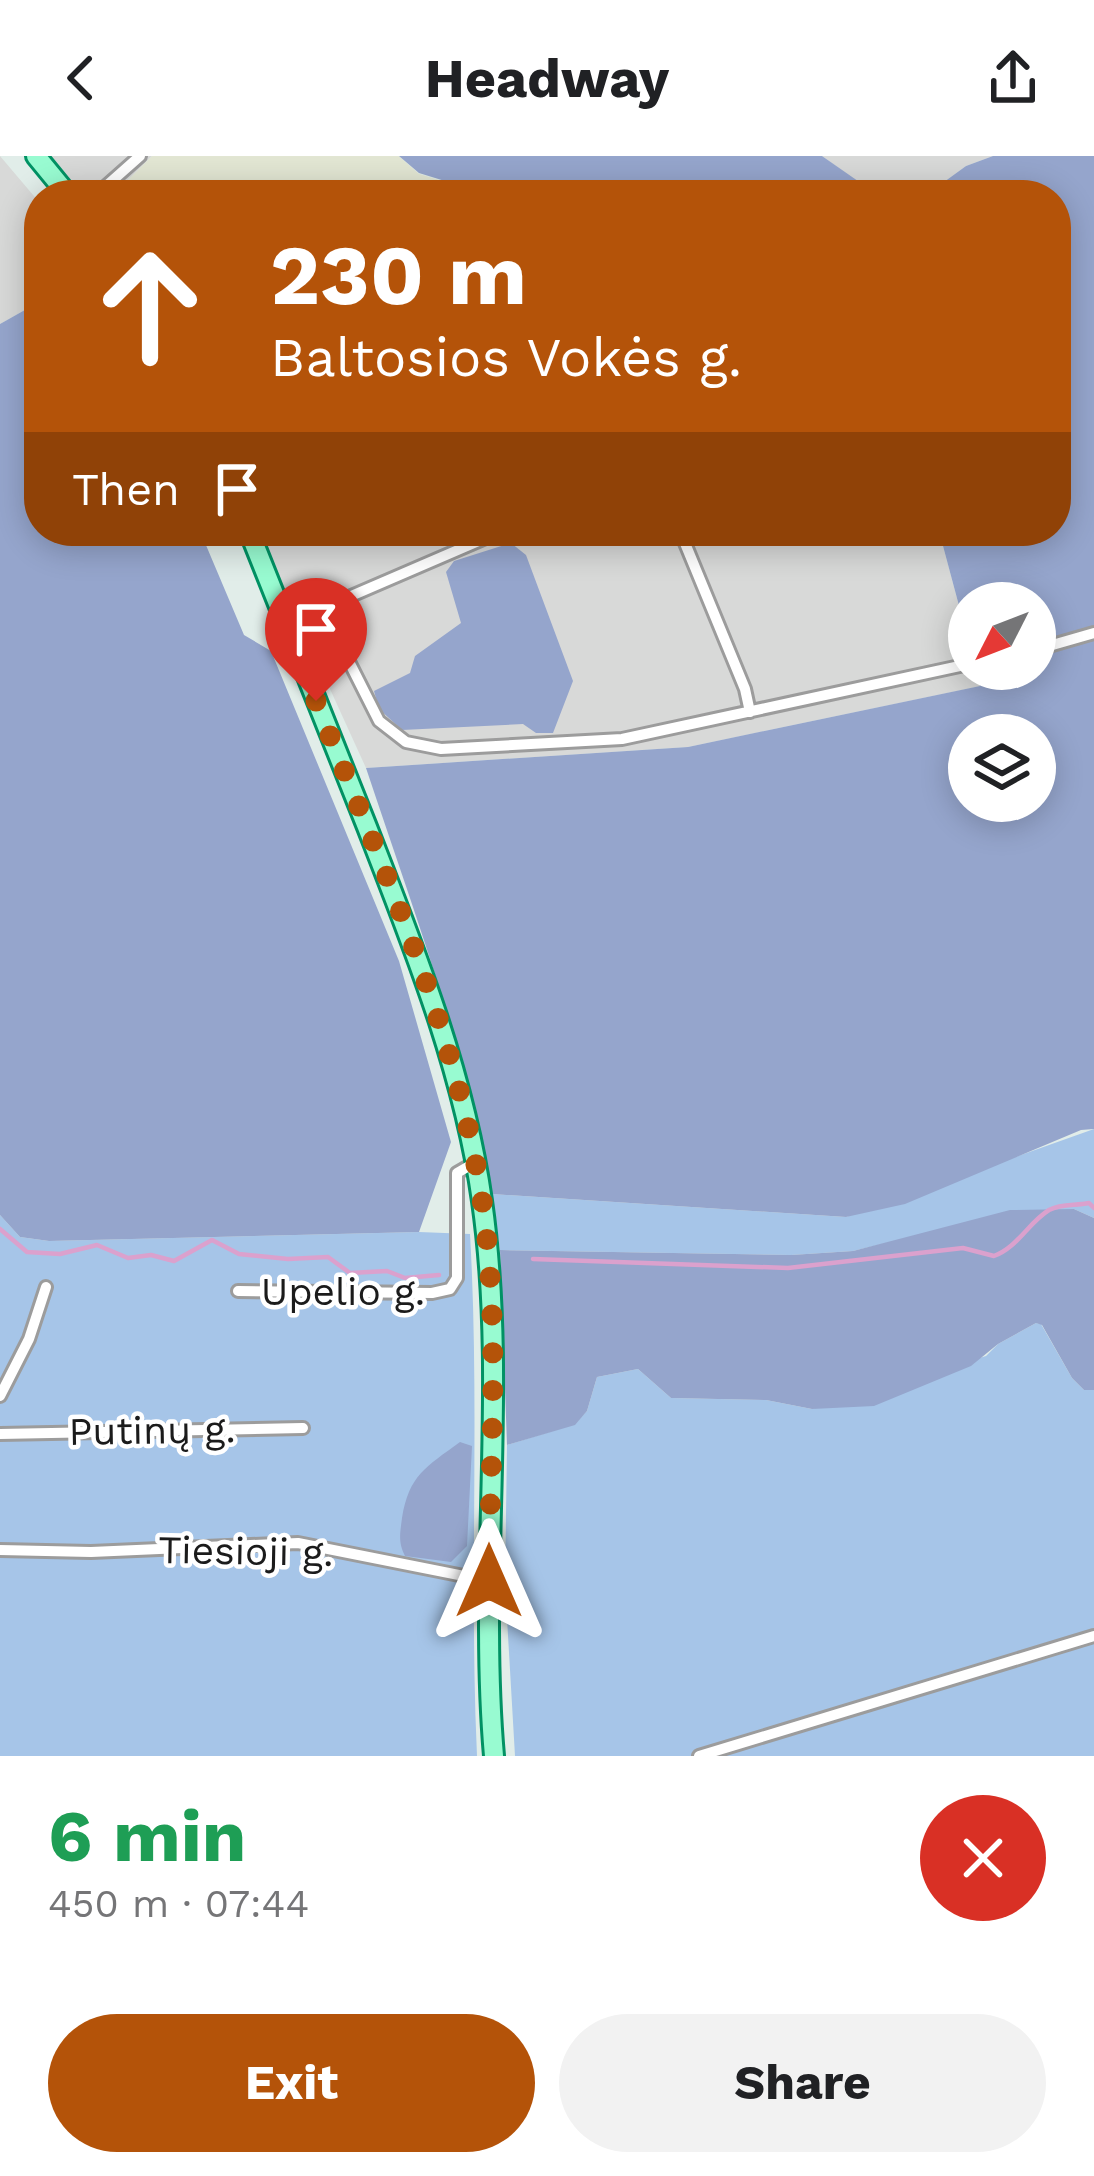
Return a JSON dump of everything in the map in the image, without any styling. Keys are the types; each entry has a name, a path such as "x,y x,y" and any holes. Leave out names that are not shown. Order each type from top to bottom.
{"main road":[{"path":"36,156 56,180"},
{"path":"255,546 395,899 431,1000 476,1162 491,1306 489,1581 494,1756"}],"street":[{"path":"113,180 140,156"},
{"path":"286,624 467,546"},
{"path":"686,546 746,689 750,712"},
{"path":"322,608 379,721 406,742 423,748 622,740 948,669"},
{"path":"1056,644 1094,633"},
{"name":"Upelio g.","path":"238,1291 432,1293 450,1289 457,1278 457,1173 476,1162"},
{"path":"0,1396 29,1339 46,1288"},
{"name":"Putinų g.","path":"0,1434 303,1428"},
{"name":"Tiesioji g.","path":"0,1550 92,1552 298,1543 489,1581"},
{"path":"699,1756 1094,1636"}],"shaded area":[{"path":"0,156 24,184 24,310 0,324"},
{"path":"45,156 152,156 128,180 65,180"},
{"path":"152,156 399,156 419,174 439,180 128,180"},
{"path":"399,156 822,156 856,180 442,180 419,173"},
{"path":"822,156 993,156 947,180 855,180"},
{"path":"993,156 1094,156 1094,1129 1081,1130 905,1204 846,1217 492,1194 453,1032 366,768 688,747 961,690 1056,690 1056,582 953,582 943,546 1071,546 1071,180 947,180"},
{"path":"24,310 24,546 206,546 244,635 271,651 399,961 451,1142 419,1232 49,1241 20,1237 0,1215 0,324"},
{"path":"265,546 943,546 953,582 948,582 948,690 962,690 688,747 366,768"},
{"path":"502,546 515,546 526,555 573,681 553,733 536,733 523,724 402,730 379,709 374,691 410,673 415,656 461,623 446,572 454,561"},
{"path":"1094,1129 1094,1218 1074,1209 853,1251 791,1255 500,1250 492,1194 846,1217"},
{"path":"1074,1209 1094,1218 1094,1390 1084,1390 1072,1378 1042,1325 1036,1323 971,1366 874,1406 812,1409 766,1400 671,1398 638,1369 597,1377 587,1411 575,1425 507,1445 500,1250 791,1255 853,1251 1010,1210"},
{"path":"0,1215 20,1237 49,1241 470,1234 477,1756 0,1756"},
{"path":"1041,1324 1072,1378 1084,1390 1094,1390 1094,1756 515,1756 505,1584 507,1445 575,1424 587,1411 597,1377 638,1369 671,1398 766,1400 812,1409 986,1356"},
{"path":"460,1442 472,1446 467,1546 451,1562 405,1556 400,1533 409,1492 429,1466"}],"waterway":[{"path":"533,1259 788,1268 963,1248 994,1256 1049,1210 1089,1203 1094,1208"},
{"path":"0,1229 27,1252 60,1254 97,1245 128,1258 151,1255 174,1261 212,1240 239,1254 328,1257 350,1273 387,1271 405,1278 439,1275"}],"route":[{"path":"316,701 431,1000 476,1162 491,1306 489,1581"}]}
